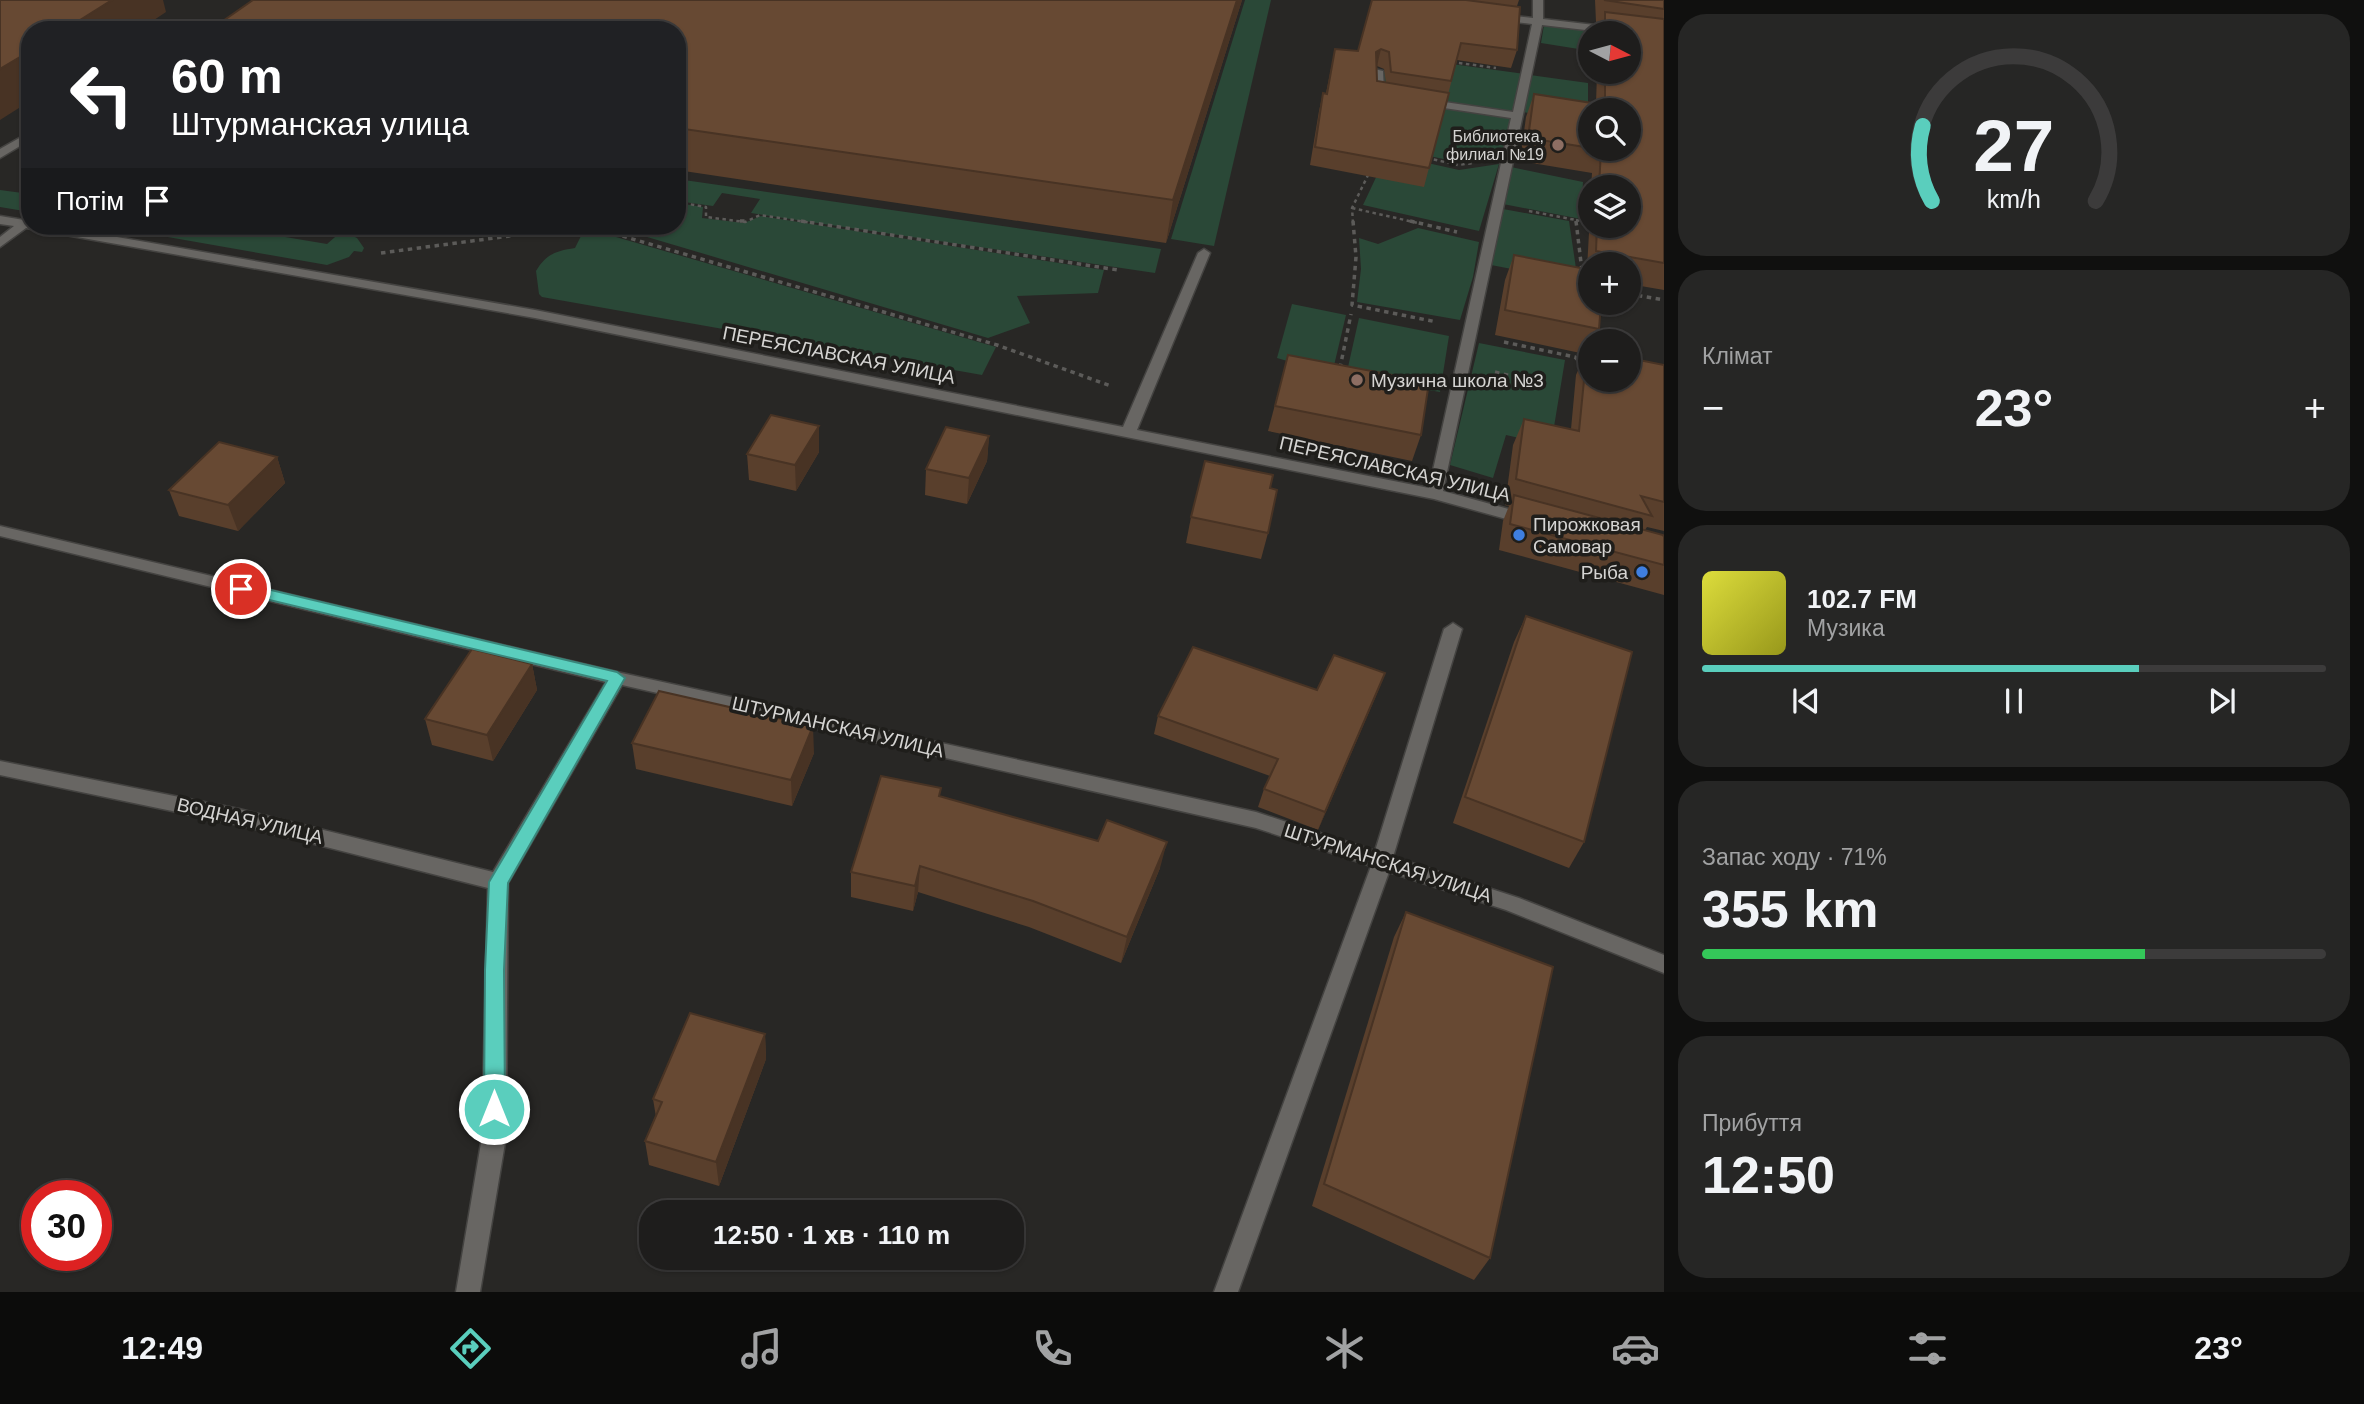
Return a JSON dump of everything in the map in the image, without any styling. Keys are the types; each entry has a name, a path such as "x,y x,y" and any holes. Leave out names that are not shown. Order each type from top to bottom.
{"street":[{"path":"1435,494 1528,73 1538,22 1538,0"},
{"path":"1483,15 1664,36"},
{"path":"1378,71 1378,95 1518,116"},
{"path":"0,154 21,141"},
{"name":"ПЕРЕЯСЛАВСКАЯ УЛИЦА","path":"0,220 21,225"},
{"path":"0,243 21,227"},
{"name":"ПЕРЕЯСЛАВСКАЯ УЛИЦА","path":"81,235 535,314 1435,494 1543,524"},
{"path":"1128,433 1204,253"},
{"name":"ШТУРМАНСКАЯ УЛИЦА","path":"0,531 617,678 1256,820 1512,904 1664,964"},
{"path":"1226,1292 1382,862 1453,629"},
{"path":"468,1292 494,1137 498,882 617,678"},
{"name":"ВОДНАЯ УЛИЦА","path":"0,768 239,817 498,882"}],"path":[{"path":"1447,62 1528,73"},
{"path":"1420,156 1458,165 1509,156"},
{"path":"1376,160 1352,208 1356,257 1352,305 1575,357 1578,360"},
{"path":"686,204 706,207 706,217 745,222 760,215 1118,270"},
{"path":"1498,205 1578,221"},
{"path":"1352,208 1491,241"},
{"path":"1575,220 1579,252"},
{"path":"377,253 516,235"},
{"path":"617,235 997,345 1115,387"},
{"path":"1641,296 1664,300"},
{"path":"1337,381 1351,314"}],"green space":[{"path":"1245,0 1271,0 1214,246 1171,239"},
{"path":"1544,25 1578,29 1578,49 1541,43"},
{"path":"1393,56 1525,74 1515,114 1384,95 1383,72 1392,69"},
{"path":"1530,75 1588,84 1588,98 1578,98 1578,120 1523,112"},
{"path":"1388,99 1512,117 1504,155 1458,162 1386,147"},
{"path":"1387,154 1459,170 1499,164 1479,231 1363,205"},
{"path":"1511,167 1578,181 1578,218 1503,204"},
{"path":"686,180 1161,249 1155,273 751,213 760,199 722,193 713,206 686,202"},
{"path":"0,190 21,193 21,210 0,207"},
{"path":"686,204 703,207 702,218 744,223 761,216 1104,270 1098,293 1017,296 1030,323 988,338 640,235 686,235"},
{"path":"1503,209 1569,221 1578,282 1491,265"},
{"path":"1418,228 1479,242 1473,277 1460,320 1357,302 1361,269 1359,238 1378,244"},
{"path":"156,235 273,235 327,244 337,235 351,235 357,238 364,248 362,252 354,251 349,257 327,265"},
{"path":"582,235 609,235 996,347 982,375 542,297 539,294 536,271 552,254 575,248"},
{"path":"1292,304 1346,315 1332,374 1277,358"},
{"path":"1359,318 1449,336 1440,392 1346,376"},
{"path":"1479,343 1565,360 1551,445 1506,435 1493,478 1450,465"}],"building":[{"path":"0,0 112,0 78,21 21,21 21,56 0,69"},
{"path":"253,0 1237,0 1173,200 686,129 686,21 223,21"},
{"path":"1372,0 1466,0 1520,7 1517,50 1461,43 1451,81 1391,72 1389,52 1381,49 1376,52 1377,81 1449,93 1429,168 1315,147 1323,93 1327,94 1335,49 1358,51"},
{"path":"1604,0 1664,0 1664,9"},
{"path":"1605,12 1664,19 1664,263 1641,259 1641,252 1596,251 1597,238 1641,238 1641,175 1600,175 1600,161 1641,161 1641,98 1605,98 1605,84 1642,84 1642,21 1605,21"},
{"path":"1534,94 1578,101 1578,146 1528,138"},
{"path":"1514,255 1578,267 1578,315 1600,315 1599,329 1505,310"},
{"path":"1288,355 1429,382 1421,435 1275,406"},
{"path":"1641,360 1664,365 1664,502 1641,496 1652,516 1516,479 1524,419 1579,431 1583,392 1641,392"},
{"path":"771,415 819,426 795,465 747,454"},
{"path":"946,427 989,436 969,478 926,469"},
{"path":"219,442 277,457 228,505 169,490"},
{"path":"1205,461 1273,475 1270,488 1277,490 1268,533 1191,517"},
{"path":"1514,495 1663,535 1664,565 1510,524"},
{"path":"1526,616 1632,652 1584,842 1465,797"},
{"path":"1193,647 1317,690 1334,655 1385,673 1325,812 1264,789 1278,759 1158,716"},
{"path":"472,649 532,664 487,735 425,719"},
{"path":"659,691 813,726 791,780 632,743"},
{"path":"881,776 941,788 939,796 1098,841 1107,820 1167,842 1127,937 1033,901 920,866 915,886 851,872"},
{"path":"1406,912 1553,967 1490,1258 1324,1184"},
{"path":"690,1013 765,1034 716,1162 645,1141 662,1102 653,1099"}],"place":[{"name":"Библиотека, филиал №19","path":"1558,145"},
{"name":"Музична школа №3","path":"1357,380"},
{"name":"Пирожковая Самовар","path":"1519,535"},
{"name":"Рыба","path":"1642,572"}],"route":[{"path":"241,589 617,678 498,882 494,1109"}]}
